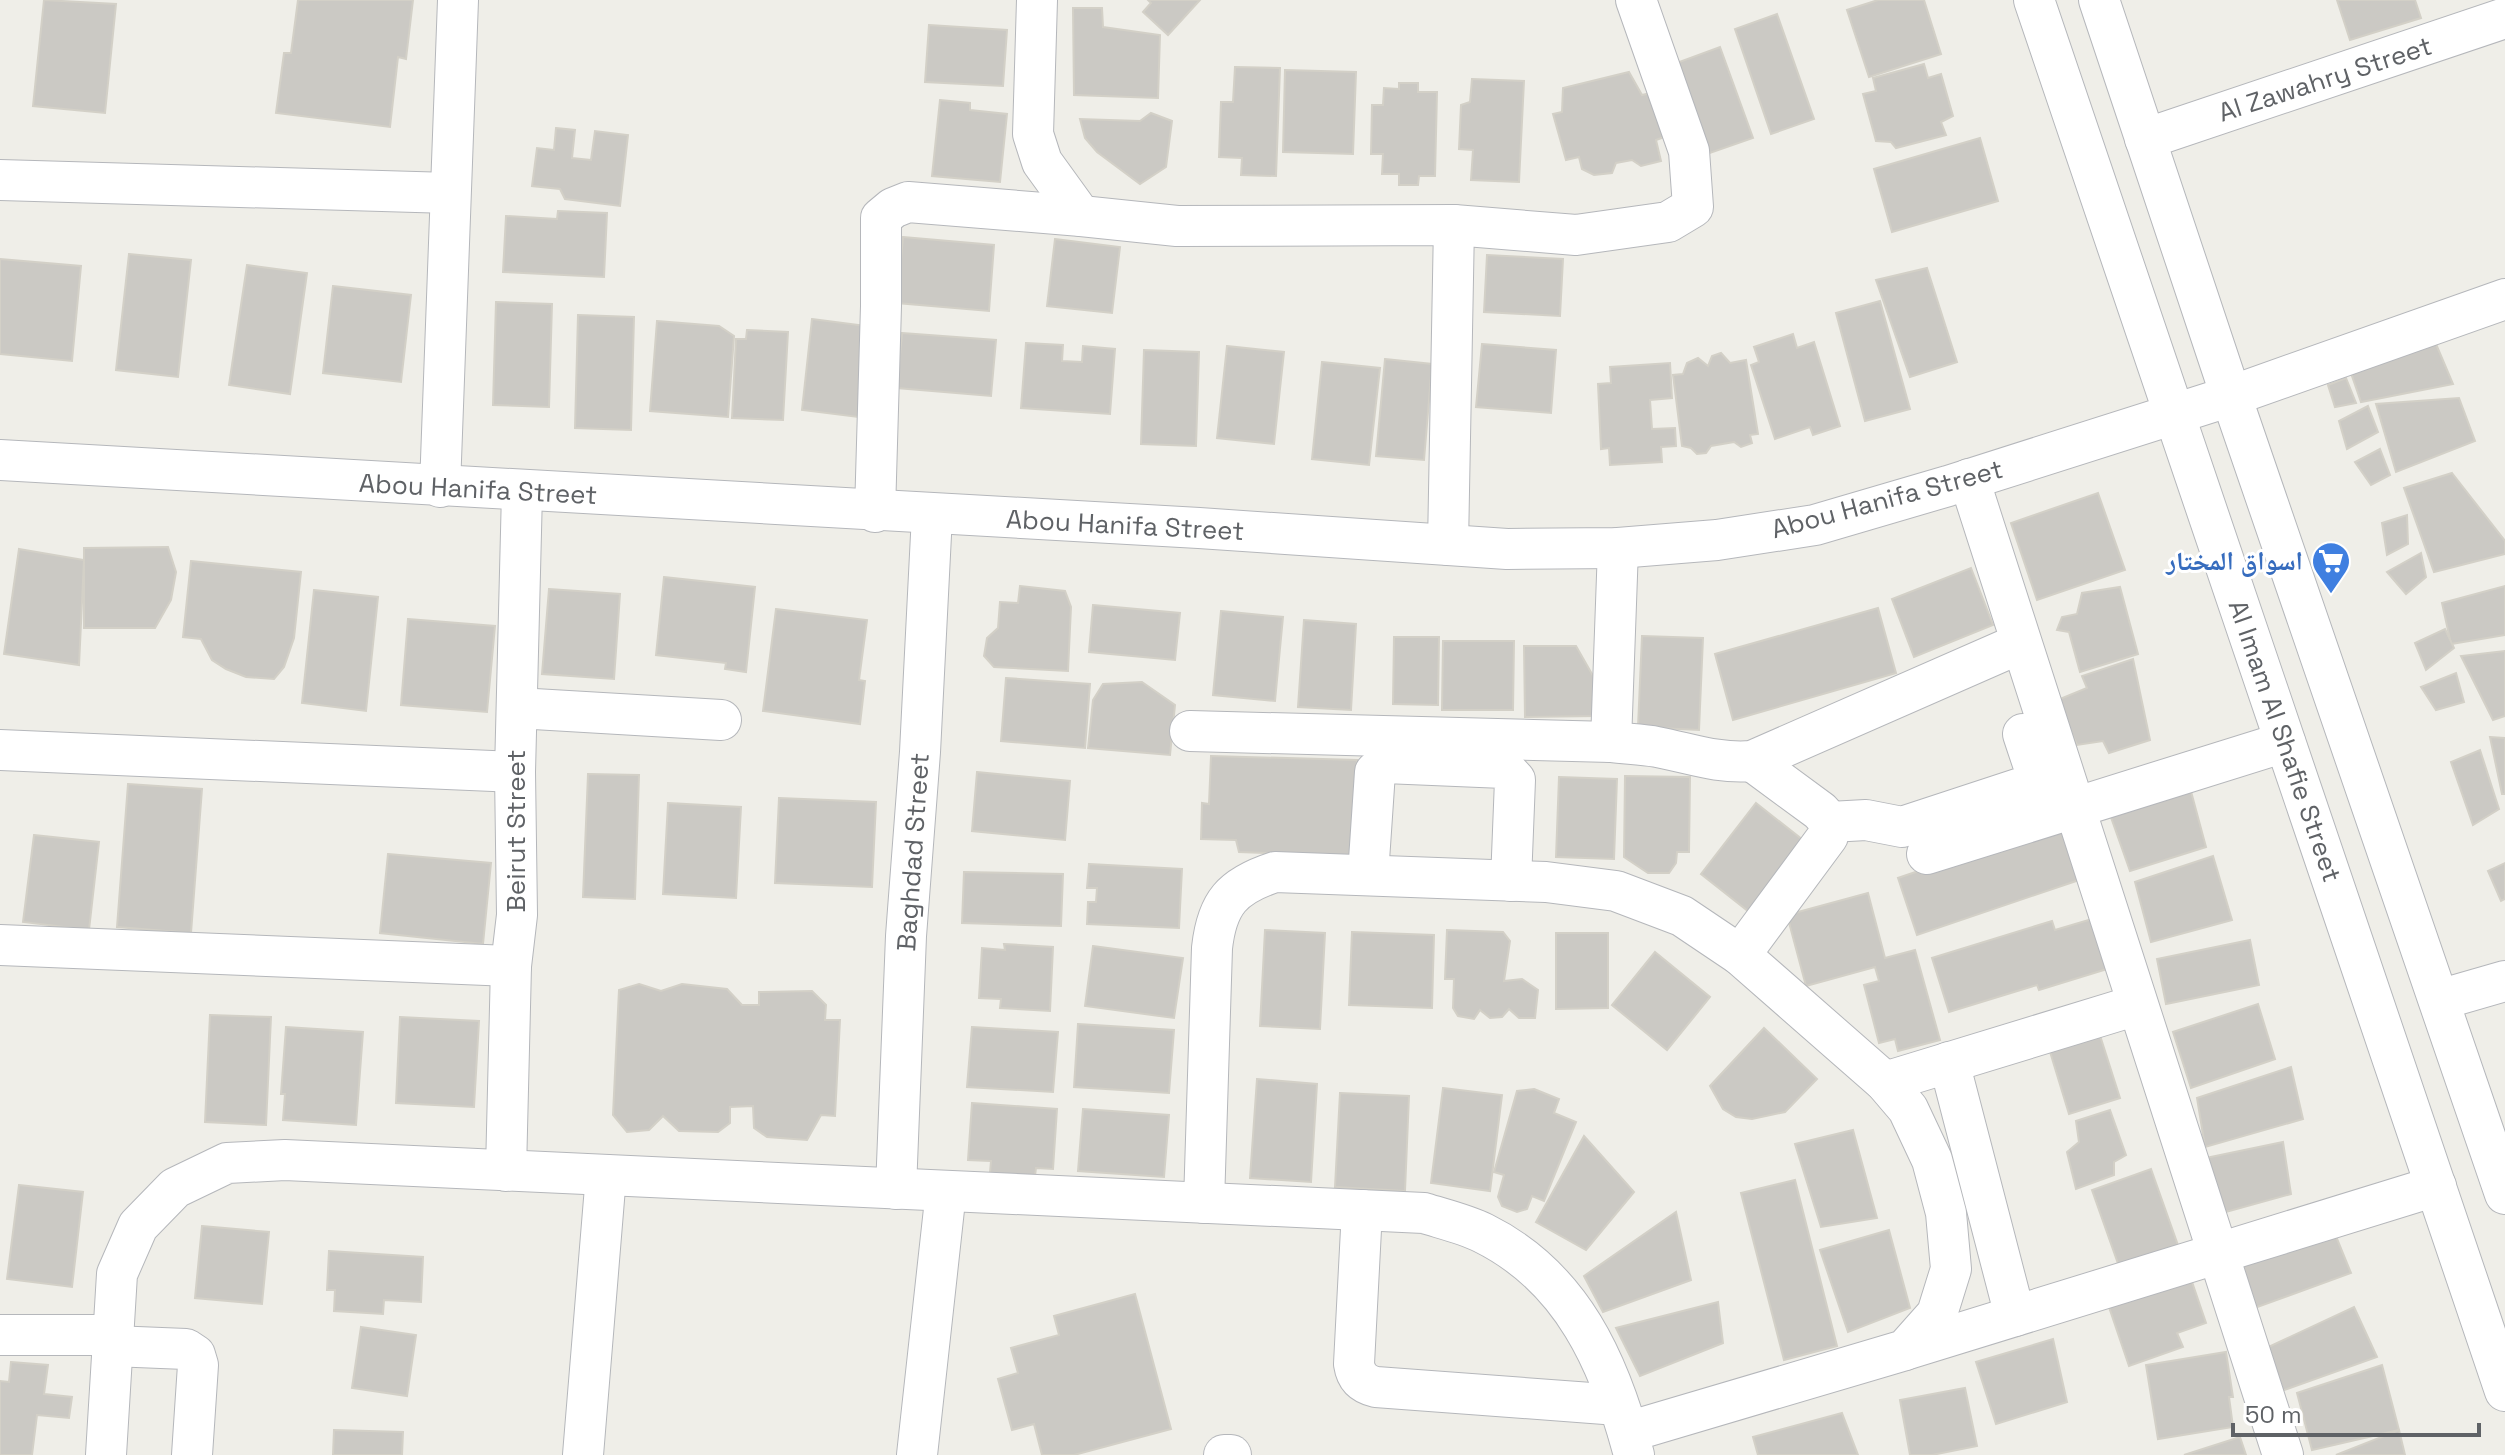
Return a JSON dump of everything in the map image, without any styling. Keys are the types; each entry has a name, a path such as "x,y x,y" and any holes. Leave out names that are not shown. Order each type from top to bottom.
{"street":[{"path":"440,487 458,0"},
{"path":"1037,0 1033,134 1042,162 1081,216"},
{"path":"875,512 881,218 893,208 908,202 1177,226 1454,225 1576,235 1668,222 1693,207 1689,151 1636,0"},
{"name":"Al Imam Al Shafie Street","path":"2034,0 2505,1391"},
{"path":"2099,0 2231,396 2505,1194"},
{"name":"Al Zawahry Street","path":"2145,139 2505,18"},
{"path":"0,180 450,193"},
{"path":"1448,545 1454,225"},
{"name":"Abou Hanifa Street","path":"0,460 1448,545 1551,550 1618,548 1717,540 1815,525 2231,396 2505,299"},
{"path":"1830,822 1866,820 1902,827 2039,782 1969,479"},
{"name":"Beirut Street","path":"506,1171 511,966 517,915 515,772 522,492"},
{"name":"Baghdad Street","path":"896,1189 906,936 920,752 932,515"},
{"path":"1611,742 1618,548"},
{"path":"1190,731 1611,742 1656,747 1734,763 1752,761 2008,647"},
{"path":"2008,647 2074,808 2283,1455"},
{"path":"517,708 721,720"},
{"path":"1927,854 2285,742"},
{"path":"0,750 515,772"},
{"path":"1752,761 1820,811 1830,822"},
{"path":"1368,875 1375,772 1385,763 1504,768 1515,780 1511,881"},
{"path":"1740,955 1828,836 1830,822"},
{"path":"1204,1203 1215,921 1228,897 1249,880 1275,872 1546,882 1616,891 1682,916 1740,955 1885,1082 1908,1109 1932,1160 1946,1213 1951,1269 1937,1314 1905,1350"},
{"path":"0,945 511,966"},
{"path":"2439,1000 2505,981"},
{"path":"1885,1082 2137,1005"},
{"path":"1949,1062 2015,1316"},
{"path":"106,1455 117,1274 138,1226 175,1188 227,1163 285,1160 1424,1213 1482,1232 1533,1265 1575,1310 1603,1364 1627,1431"},
{"path":"583,1455 606,1175"},
{"path":"1362,1210 1354,1364 1363,1382 1376,1387 1627,1431 1905,1350 2436,1186"},
{"path":"917,1455 946,1191"},
{"path":"0,1335 112,1341 186,1349 195,1355 198,1365 192,1455"},
{"path":"1224,1455 1231,1455"}],"building":[{"path":"44,0 116,4 105,113 33,106"},
{"path":"298,0 413,0 406,59 398,57 390,127 276,113 284,53 291,53"},
{"path":"1148,0 1200,0 1168,35 1143,12 1151,3"},
{"path":"1878,0 1924,0 1941,54 1869,77 1847,10"},
{"path":"2337,0 2415,0 2421,18 2350,40"},
{"path":"1073,8 1102,8 1103,27 1160,35 1158,98 1074,95"},
{"path":"1777,14 1814,119 1771,134 1735,29"},
{"path":"929,25 1007,30 1003,86 925,82"},
{"path":"1720,47 1753,138 1704,155 1671,65"},
{"path":"1924,64 1928,78 1941,74 1953,116 1941,122 1946,135 1896,148 1891,142 1876,141 1863,94 1876,91 1873,78"},
{"path":"1235,67 1280,68 1276,176 1241,175 1242,158 1219,157 1221,102 1233,102"},
{"path":"1285,70 1356,72 1353,154 1283,152"},
{"path":"1629,72 1642,95 1655,92 1667,136 1656,140 1661,161 1641,166 1632,160 1616,163 1612,173 1594,175 1582,169 1579,157 1566,160 1553,114 1562,112 1563,88"},
{"path":"1472,79 1524,81 1519,182 1471,180 1473,150 1459,149 1461,105 1470,102"},
{"path":"1399,83 1418,83 1418,92 1437,92 1435,176 1419,176 1418,185 1399,185 1399,174 1382,174 1383,154 1371,154 1372,105 1383,105 1384,88 1399,89"},
{"path":"940,100 970,103 970,110 1007,114 1000,182 932,176"},
{"path":"1151,113 1172,121 1166,167 1140,184 1097,152 1085,138 1080,119 1140,121"},
{"path":"556,128 575,130 572,158 591,160 595,131 628,135 620,206 565,199 560,189 532,186 537,148 554,150"},
{"path":"1980,138 1998,201 1892,232 1874,169"},
{"path":"558,211 607,213 604,277 503,272 506,216 557,219"},
{"path":"903,237 994,245 989,311 897,303"},
{"path":"1055,239 1120,247 1112,313 1047,306"},
{"path":"129,254 191,260 178,377 116,370"},
{"path":"1487,255 1563,259 1560,316 1484,312"},
{"path":"0,259 81,266 72,361 0,354"},
{"path":"247,265 307,273 290,394 229,385"},
{"path":"1927,268 1957,362 1910,377 1876,280"},
{"path":"333,286 411,295 401,382 323,373"},
{"path":"1880,301 1910,409 1865,421 1836,313"},
{"path":"496,302 552,304 549,407 493,405"},
{"path":"578,315 634,317 631,430 575,428"},
{"path":"812,319 867,326 858,417 802,410"},
{"path":"657,321 719,326 734,336 728,417 650,411"},
{"path":"747,330 788,332 783,420 732,418 736,339 746,339"},
{"path":"902,333 996,340 991,396 897,388"},
{"path":"1793,334 1797,348 1814,342 1840,426 1813,435 1810,427 1775,439 1751,365 1759,362 1754,347"},
{"path":"1026,343 1063,345 1062,361 1082,362 1083,346 1115,349 1110,414 1021,408"},
{"path":"1482,344 1556,350 1551,413 1476,407"},
{"path":"2436,344 2453,384 2361,402 2351,373"},
{"path":"1227,346 1284,352 1274,444 1217,438"},
{"path":"1144,350 1199,352 1196,446 1141,444"},
{"path":"1721,353 1730,363 1746,360 1758,434 1750,435 1752,443 1741,447 1734,442 1711,446 1706,453 1697,454 1691,448 1682,446 1673,375 1683,374 1687,363 1698,358 1708,366 1712,356"},
{"path":"1385,359 1432,364 1424,460 1376,456"},
{"path":"1322,362 1380,368 1369,465 1312,459"},
{"path":"1670,363 1672,398 1650,400 1652,429 1675,428 1676,446 1661,447 1662,462 1610,465 1609,448 1601,449 1598,384 1611,383 1610,367"},
{"path":"2346,378 2356,403 2335,407 2328,385"},
{"path":"2459,398 2475,441 2396,472 2376,404"},
{"path":"2368,406 2378,432 2347,449 2339,421"},
{"path":"2380,449 2390,475 2371,485 2355,462"},
{"path":"2452,473 2505,541 2505,554 2434,572 2404,488"},
{"path":"2098,493 2125,570 2037,600 2011,523"},
{"path":"2407,515 2408,544 2387,555 2382,523"},
{"path":"168,547 176,572 171,600 155,628 84,628 84,548"},
{"path":"19,549 84,560 79,665 4,654"},
{"path":"2421,553 2426,577 2406,594 2387,572"},
{"path":"191,561 301,572 294,638 284,667 274,679 246,677 226,669 212,660 201,639 183,637"},
{"path":"1971,568 1993,625 1914,657 1892,599"},
{"path":"664,577 755,587 746,672 725,669 726,663 656,655"},
{"path":"1020,586 1065,591 1071,607 1068,671 994,667 984,656 987,638 998,628 1000,602 1018,603"},
{"path":"2505,586 2505,635 2451,644 2442,603"},
{"path":"2120,587 2138,654 2080,672 2069,632 2057,630 2062,617 2077,614 2082,593"},
{"path":"549,589 620,594 614,679 542,674"},
{"path":"314,590 378,597 366,711 302,703"},
{"path":"1093,605 1180,613 1175,660 1089,652"},
{"path":"1878,608 1896,673 1733,720 1715,654"},
{"path":"776,609 867,620 859,680 865,681 860,724 763,711"},
{"path":"1221,611 1283,617 1275,701 1213,695"},
{"path":"408,619 495,626 487,712 401,705"},
{"path":"1304,620 1356,624 1351,710 1298,707"},
{"path":"2445,629 2454,648 2426,670 2415,643"},
{"path":"1642,636 1703,638 1699,730 1638,727"},
{"path":"1394,637 1439,637 1438,705 1393,704"},
{"path":"1443,641 1514,641 1513,710 1442,710"},
{"path":"1524,646 1576,646 1596,681 1596,716 1525,717"},
{"path":"2505,651 2505,716 2493,720 2461,656"},
{"path":"2133,659 2150,740 2109,753 2103,741 2077,745 2065,718 2050,703 2087,688 2082,676"},
{"path":"2456,673 2464,702 2436,710 2421,687"},
{"path":"1006,678 1090,684 1085,748 1001,741"},
{"path":"1142,682 1175,705 1170,755 1088,748 1093,700 1103,684"},
{"path":"2490,737 2505,738 2505,794 2502,794"},
{"path":"2480,750 2499,809 2473,825 2451,762"},
{"path":"1211,756 1357,760 1354,856 1239,852 1236,840 1201,839 1202,803 1209,804"},
{"path":"977,772 1070,781 1065,840 972,831"},
{"path":"588,774 639,775 635,899 583,897"},
{"path":"1625,776 1690,777 1689,852 1677,852 1676,863 1669,873 1648,873 1624,857"},
{"path":"1559,777 1617,779 1614,859 1556,857"},
{"path":"128,784 202,789 191,933 117,927"},
{"path":"2189,784 2206,847 2130,871 2108,809"},
{"path":"779,798 876,802 872,887 775,883"},
{"path":"668,803 741,807 736,898 663,894"},
{"path":"1756,803 1808,844 1753,915 1701,874"},
{"path":"2063,822 2082,879 1917,935 1898,878"},
{"path":"34,835 99,842 89,930 23,922"},
{"path":"388,854 491,863 483,944 380,933"},
{"path":"2213,856 2232,920 2151,942 2135,882"},
{"path":"2505,863 2505,899 2501,901 2488,871"},
{"path":"1089,864 1182,869 1179,928 1087,924 1088,902 1096,902 1097,888 1087,888"},
{"path":"964,872 1063,874 1061,926 962,923"},
{"path":"1868,893 1885,958 1915,950 1940,1040 1898,1051 1895,1039 1879,1043 1864,985 1879,981 1875,967 1806,986 1787,915"},
{"path":"2092,919 2107,969 2039,990 2037,985 1949,1012 1932,958 2052,921 2055,930"},
{"path":"1265,930 1325,933 1320,1029 1260,1026"},
{"path":"1447,930 1503,932 1510,941 1504,981 1522,979 1538,990 1535,1018 1519,1018 1509,1009 1502,1017 1490,1018 1480,1010 1474,1019 1458,1016 1453,1008 1454,979 1445,979"},
{"path":"1352,932 1434,935 1432,1008 1349,1005"},
{"path":"1556,933 1608,933 1608,1008 1556,1009"},
{"path":"2250,940 2259,985 2166,1004 2157,959"},
{"path":"1004,944 1053,947 1050,1011 1000,1008 1001,999 979,998 982,948 1005,950"},
{"path":"1093,946 1183,958 1174,1018 1085,1006"},
{"path":"1655,952 1710,997 1667,1050 1612,1005"},
{"path":"639,984 661,991 682,984 727,989 742,1005 759,1005 759,992 812,991 826,1005 825,1020 840,1020 835,1116 821,1115 807,1140 767,1137 754,1128 753,1106 730,1107 730,1123 718,1132 679,1131 663,1116 649,1130 627,1132 613,1115 619,990"},
{"path":"2258,1004 2275,1059 2191,1088 2173,1032"},
{"path":"210,1015 271,1017 266,1125 205,1122"},
{"path":"400,1017 479,1021 474,1107 396,1103"},
{"path":"1078,1024 1174,1030 1169,1093 1074,1087"},
{"path":"2097,1026 2120,1098 2069,1114 2047,1042"},
{"path":"286,1027 363,1032 356,1125 283,1120 285,1094 281,1094"},
{"path":"972,1027 1058,1032 1053,1092 967,1087"},
{"path":"1764,1028 1817,1079 1785,1112 1752,1119 1736,1117 1723,1109 1710,1086"},
{"path":"2291,1067 2303,1119 2205,1147 2197,1098"},
{"path":"1257,1079 1317,1084 1311,1182 1250,1178"},
{"path":"1443,1088 1502,1095 1490,1191 1431,1183"},
{"path":"1534,1089 1559,1099 1554,1113 1576,1122 1544,1201 1532,1196 1527,1209 1517,1212 1502,1206 1498,1197 1504,1175 1494,1172 1517,1091"},
{"path":"1340,1093 1409,1096 1405,1191 1335,1187"},
{"path":"972,1103 1057,1109 1053,1169 1036,1168 1035,1176 990,1173 991,1161 968,1160"},
{"path":"1083,1109 1169,1115 1164,1177 1078,1171"},
{"path":"2110,1110 2126,1155 2114,1162 2114,1175 2076,1189 2067,1152 2079,1142 2076,1121"},
{"path":"1853,1130 1877,1218 1821,1227 1795,1144"},
{"path":"1584,1136 1634,1192 1586,1250 1536,1222"},
{"path":"2283,1142 2291,1194 2222,1213 2201,1159"},
{"path":"2151,1169 2180,1251 2121,1272 2092,1190"},
{"path":"1795,1180 1837,1346 1784,1360 1741,1193"},
{"path":"19,1185 83,1192 72,1287 7,1279"},
{"path":"1676,1212 1691,1280 1603,1312 1584,1276"},
{"path":"202,1226 269,1232 262,1304 195,1298"},
{"path":"2333,1229 2351,1273 2252,1309 2241,1258"},
{"path":"1889,1230 1910,1308 1848,1332 1820,1250"},
{"path":"329,1251 423,1257 421,1302 384,1300 383,1314 334,1311 335,1290 327,1290"},
{"path":"2190,1276 2206,1323 2177,1333 2183,1347 2129,1366 2108,1304"},
{"path":"1135,1294 1171,1429 1074,1455 1042,1455 1034,1424 1012,1430 998,1379 1018,1373 1011,1348 1059,1335 1054,1316"},
{"path":"1718,1302 1723,1343 1640,1376 1616,1328"},
{"path":"2354,1307 2377,1357 2276,1393 2264,1349"},
{"path":"361,1327 416,1335 407,1396 352,1388"},
{"path":"2053,1339 2067,1402 1996,1424 1976,1362"},
{"path":"2226,1352 2233,1397 2229,1397 2233,1427 2158,1439 2146,1365"},
{"path":"11,1362 48,1365 44,1394 72,1397 69,1418 37,1415 32,1455 0,1455 0,1381 9,1382"},
{"path":"2382,1365 2399,1430 2312,1450 2297,1393"},
{"path":"1965,1388 1977,1446 1932,1455 1910,1455 1900,1400"},
{"path":"1842,1413 1858,1455 1758,1455 1753,1437"},
{"path":"334,1430 403,1432 402,1455 333,1455"},
{"path":"2399,1430 2405,1455 2336,1455"},
{"path":"2240,1437 2246,1455 2184,1455"}],"place":[{"name":"اسواق المختار","path":"2331,595"}]}
